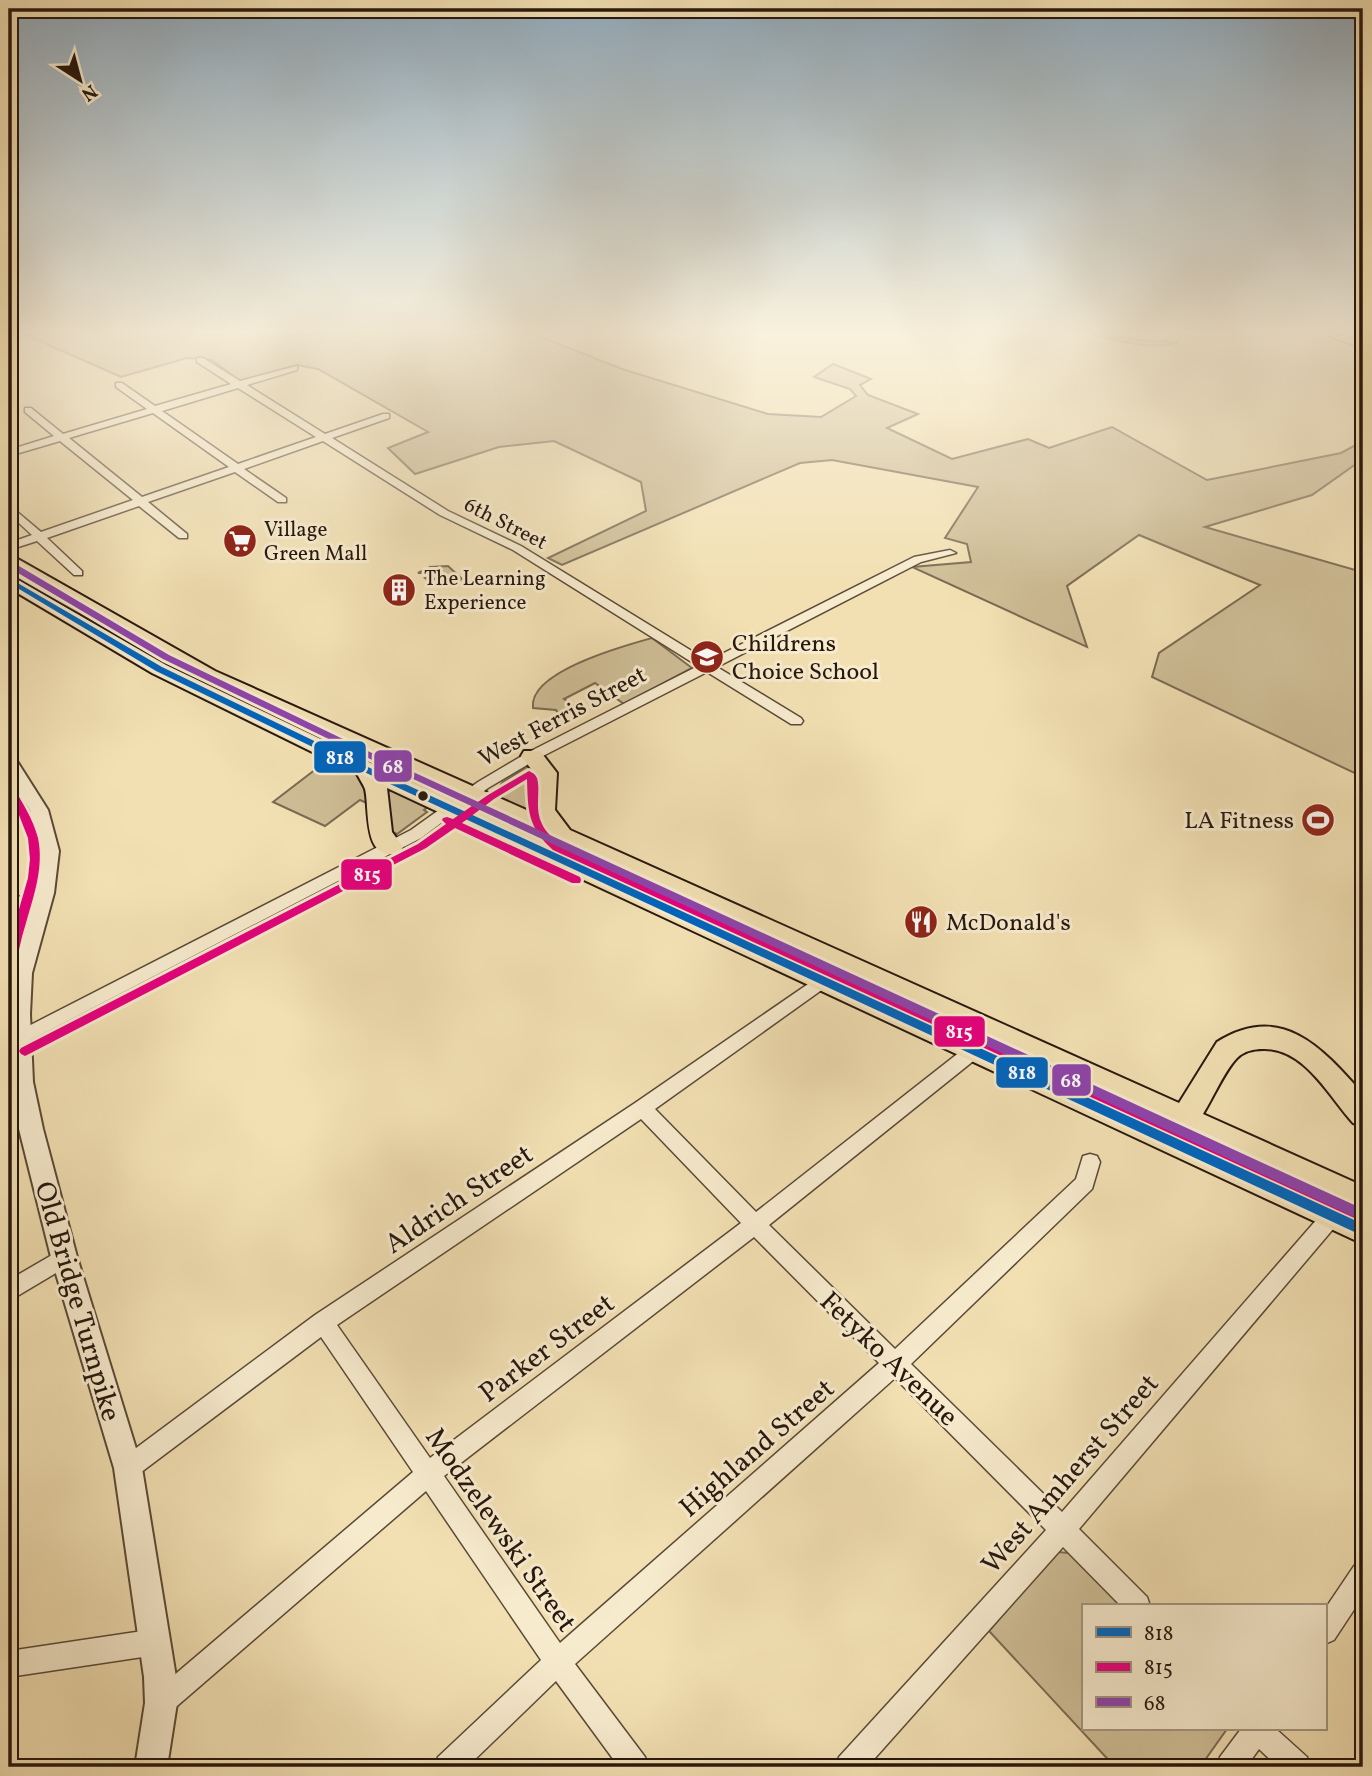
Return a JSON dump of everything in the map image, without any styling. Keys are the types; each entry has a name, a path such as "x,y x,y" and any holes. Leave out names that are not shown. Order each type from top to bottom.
{"highway":[{"path":"9,559 187,665 461,801 824,979 1363,1230"},
{"path":"9,580 159,669 365,769 564,836 1363,1200"},
{"path":"532,756 546,773 543,811 564,836"},
{"path":"365,769 376,788 380,833 390,847"},
{"path":"1191,1150 1184,1120 1227,1050 1236,1042 1260,1037 1286,1040 1307,1052 1363,1114"}],"street":[{"path":"36,417 183,536"},
{"path":"9,453 128,417"},
{"path":"161,417 282,500"},
{"name":"6th Street","path":"289,417 444,513 517,548 796,721"},
{"path":"9,547 383,417"},
{"path":"9,508 78,573"},
{"name":"West Ferris Street","path":"16,1024 131,979 416,834 461,801 532,756 918,559 950,553"},
{"name":"Old Bridge Turnpike","path":"9,762 45,825 50,851 44,893 24,961 16,1024 22,1082 31,1129 64,1257 128,1468 156,1642 161,1703 152,1767"},
{"path":"9,806 31,797"},
{"path":"9,907 44,893"},
{"name":"Aldrich Street","path":"128,1468 323,1322 642,1108 824,979"},
{"name":"Parker Street","path":"161,1703 428,1474 753,1226 976,1048"},
{"name":"Fetyko Avenue","path":"642,1108 753,1226 896,1363 1136,1604"},
{"name":"Highland Street","path":"448,1767 558,1662 896,1363 1084,1183 1090,1162"},
{"name":"West Amherst Street","path":"849,1767 1063,1529 1332,1216"},
{"path":"9,1291 64,1257"},
{"name":"Modzelewski Street","path":"323,1322 558,1662 635,1767"},
{"path":"1326,1630 1363,1575"},
{"path":"9,1664 156,1642"},
{"path":"1230,1767 1256,1730"},
{"path":"1258,1730 1297,1767"}],"shaded area":[{"path":"402,417 912,417 887,428 952,459 1028,439 1049,448 1112,427 1207,480 1341,453 1363,441 1363,459 1312,495 1205,527 1355,570 1363,565 1363,777 1152,677 1159,653 1260,585 1139,535 1067,586 1087,647 912,567 971,562 967,544 945,538 978,487 832,460 800,463 562,565 548,558 646,511 641,482 554,441 499,447 415,474 388,448 428,432"},
{"path":"448,566 462,579 446,586 438,578 429,581 425,578 430,576 426,573 418,573 430,567"},
{"path":"652,638 692,668 624,704 595,683 564,699 574,706 558,714 556,710 533,708 535,695 545,683 561,672 600,654"},
{"path":"329,759 364,779 369,804 360,800 325,826 273,802"},
{"path":"530,765 537,768 537,813 492,795 503,782"},
{"path":"386,788 429,806 424,810 427,812 397,834 390,831"},
{"path":"1056,1552 1070,1553 1121,1604 1082,1604 1082,1730 1226,1730 1200,1767 1115,1767 989,1631"}],"transit line":[{"name":"68","path":"16,568 166,657 371,756 1363,1215"},
{"name":"818","path":"9,580 159,669 365,769 1363,1230"},
{"name":"815","path":"25,1051 422,846 491,797 529,774 532,778 534,817 541,832 557,848 1357,1213"},
{"name":"815","path":"9,787 33,838 35,859 33,878 9,970"},
{"name":"815","path":"447,820 576,880"}],"place":[{"name":"Village Green Mall","path":"240,541"},
{"name":"The Learning Experience","path":"399,590"},
{"name":"Childrens Choice School","path":"707,657"},
{"name":"LA Fitness","path":"1318,820"},
{"name":"McDonald's","path":"921,922"}]}
